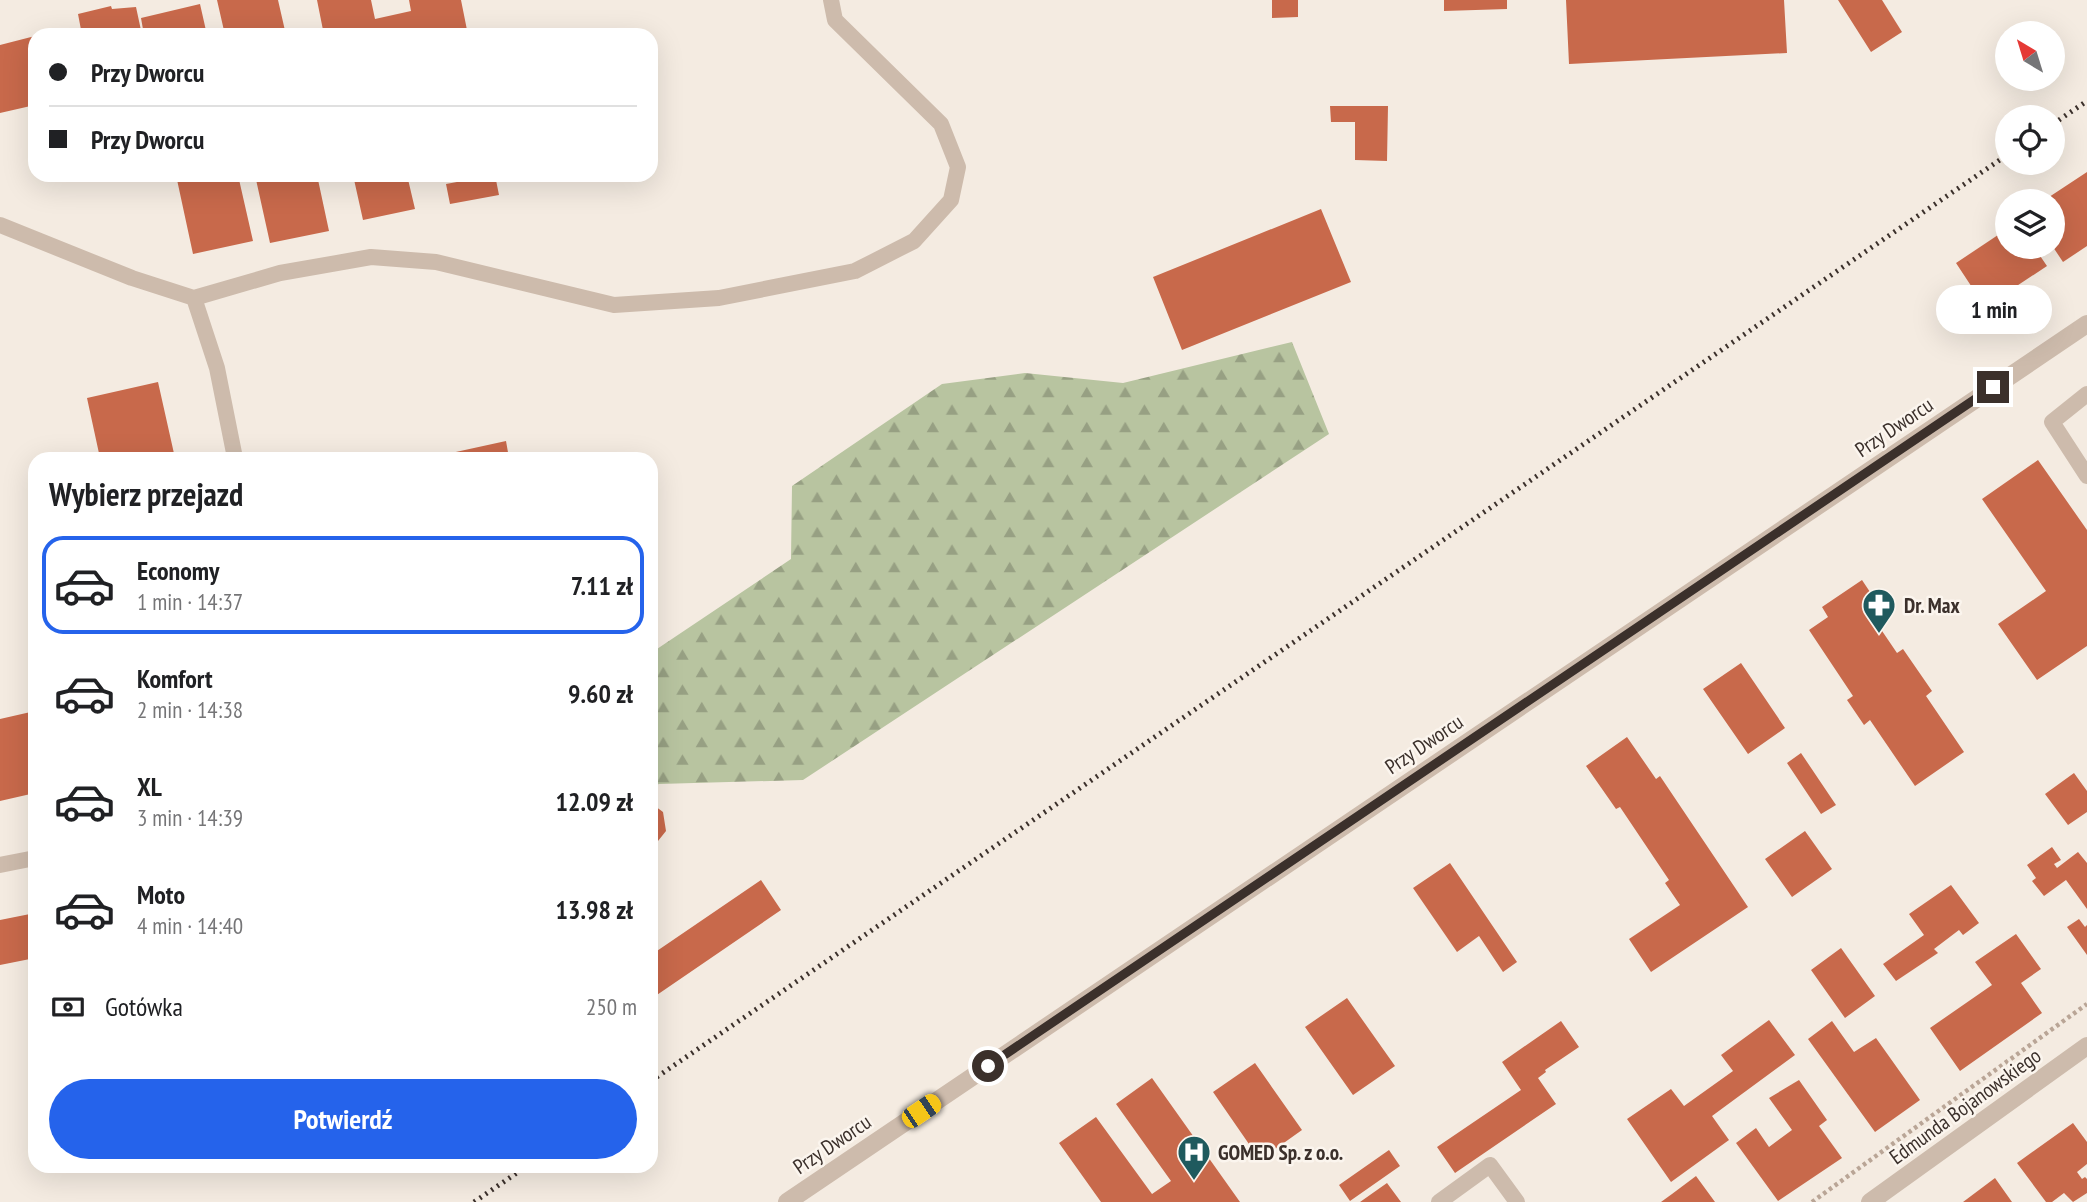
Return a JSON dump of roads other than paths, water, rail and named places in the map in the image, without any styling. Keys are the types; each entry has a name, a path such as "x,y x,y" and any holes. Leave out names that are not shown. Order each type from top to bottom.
{"street":[{"name":"Przy Dworcu","path":"787,1202 2087,324"},
{"name":"Edmunda Bojanowskiego","path":"1870,1202 2087,1046"}],"lane":[{"path":"0,225 132,278 194,299 280,273 371,257 436,262 614,305 719,298 855,271 914,241 951,200 958,167 941,124 835,20 831,0"},
{"path":"194,299 217,368 234,452"},
{"path":"2087,394 2052,422 2087,476"},
{"path":"0,865 28,859"},
{"path":"1438,1202 1490,1165 1517,1202"}],"railway":[{"path":"2065,116 2087,101"},
{"path":"658,1076 1995,163"},
{"path":"474,1202 517,1173"}],"place":[{"name":"Dr. Max","path":"1879,635"},
{"name":"GOMED Sp. z o.o.","path":"1194,1182"}]}
